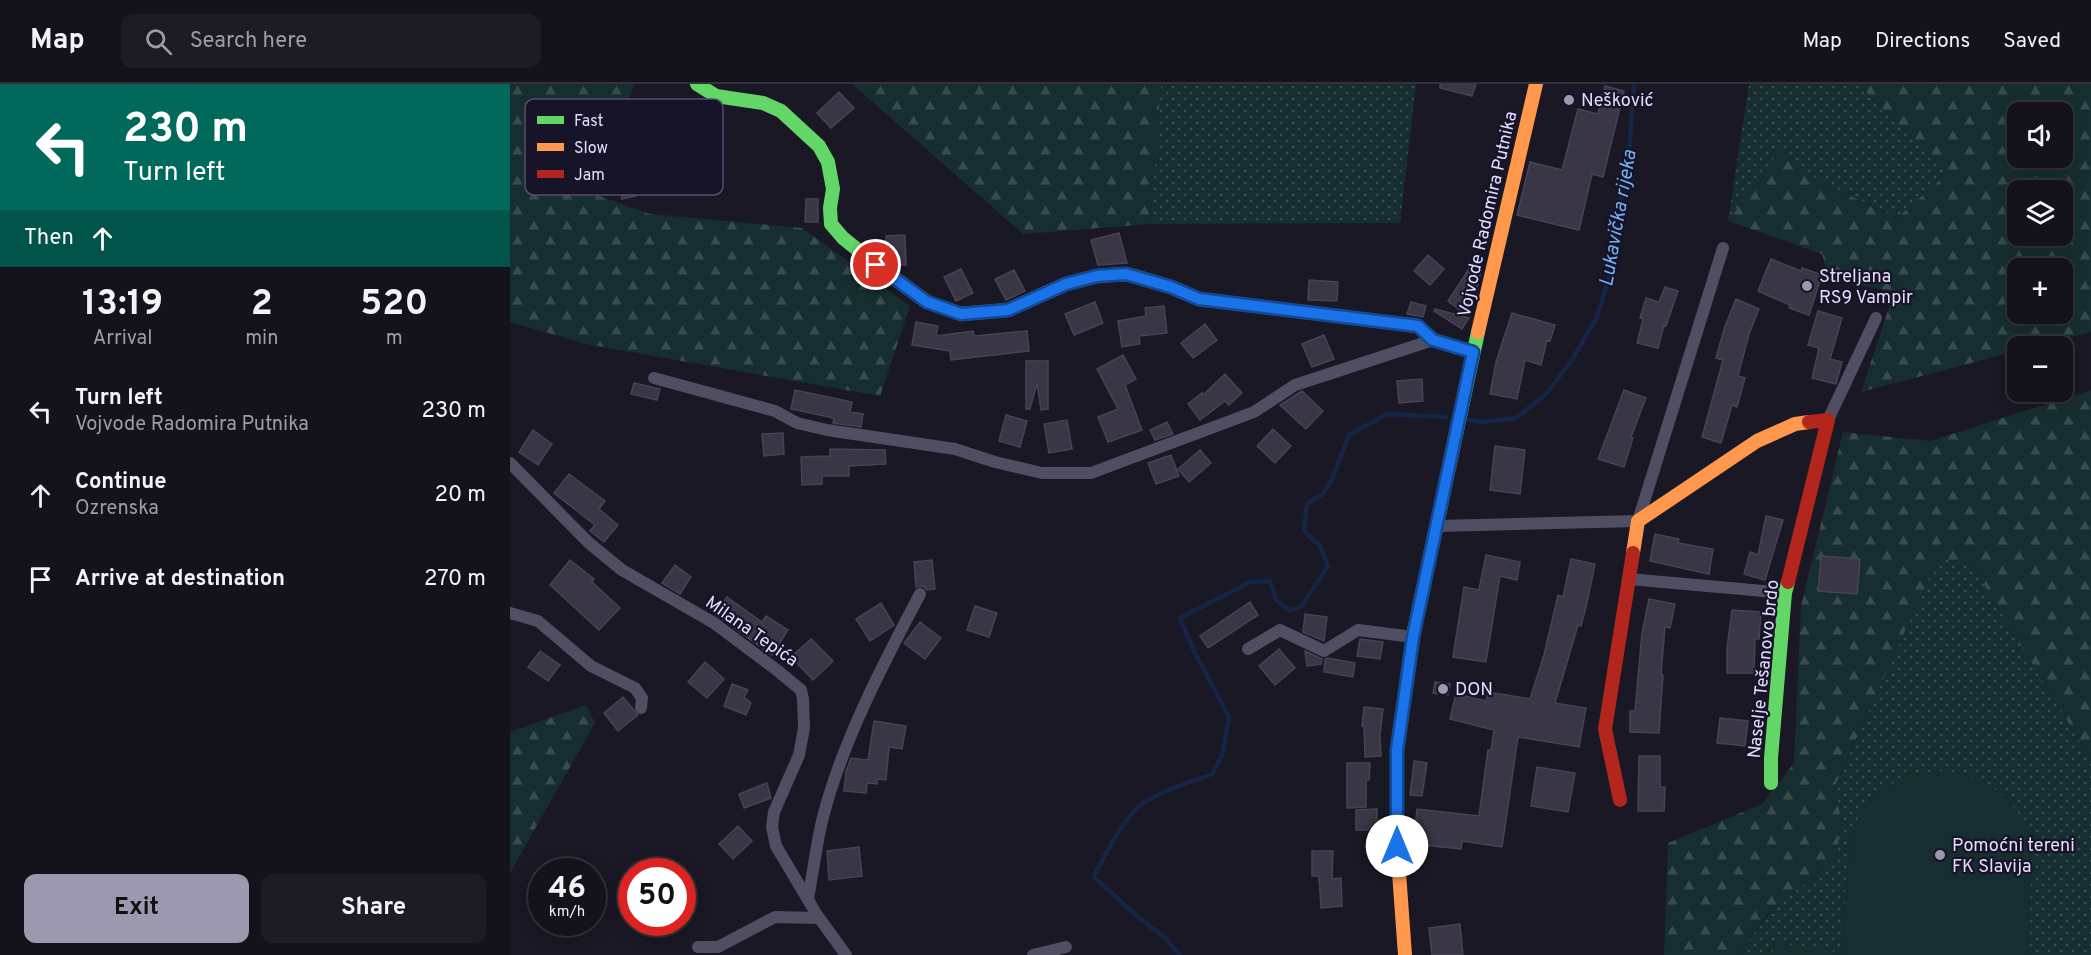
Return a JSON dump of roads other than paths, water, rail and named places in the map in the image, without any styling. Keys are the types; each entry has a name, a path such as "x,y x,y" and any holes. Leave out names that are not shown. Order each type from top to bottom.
{"street":[{"path":"697,84 716,96 763,103 781,111 819,146 828,162 833,189 830,208 831,224 851,244 927,302 961,314 1008,310 1066,284 1097,276 1126,274 1171,287 1199,299 1418,326 1433,340 1473,352"},
{"name":"Vojvode Radomira Putnika","path":"1405,955 1397,846 1397,750 1413,637 1473,352 1536,84"},
{"path":"1620,800 1605,729 1638,521 1723,248"},
{"name":"Naselje Tešanovo brdo","path":"1771,783 1771,758 1785,594 1828,420 1876,318"},
{"path":"654,378 775,411 797,423 827,430 955,449 995,462 1042,473 1091,473 1254,412 1295,385 1433,340"},
{"path":"1438,526 1638,521 1757,441 1795,424 1828,420"},
{"name":"Milana Tepića","path":"510,464 589,543 622,570 714,623 801,690 804,728 799,754 774,812 772,827 776,846 819,918 846,955"},
{"path":"1629,579 1785,594"},
{"path":"808,898 822,821 844,754 892,647 920,594"},
{"path":"510,613 538,621 591,666 636,688 642,698 641,708"},
{"path":"1248,649 1280,630 1324,651 1358,630 1413,637"},
{"path":"698,947 718,947 775,917 819,918"},
{"path":"1033,955 1066,947"}],"waterway":[{"name":"Lukavička rijeka","path":"1469,420 1482,422 1516,418 1546,394 1572,360 1597,317 1612,267 1629,154 1634,84"},
{"name":"Lukavička rijeka","path":"1180,955 1164,937 1094,877 1121,829 1139,806 1165,792 1212,774 1223,753 1229,717 1194,651 1180,618 1250,582 1270,581 1276,600 1289,610 1301,607 1328,566 1320,546 1304,531 1307,504 1323,494 1333,477 1349,435 1387,414 1446,417"}],"place":[{"name":"Nešković","path":"1569,100"},
{"name":"Streljana RS9 Vampir","path":"1807,286"},
{"name":"DON","path":"1443,689"},
{"name":"Pomoćni tereni FK Slavija","path":"1940,855"}]}
